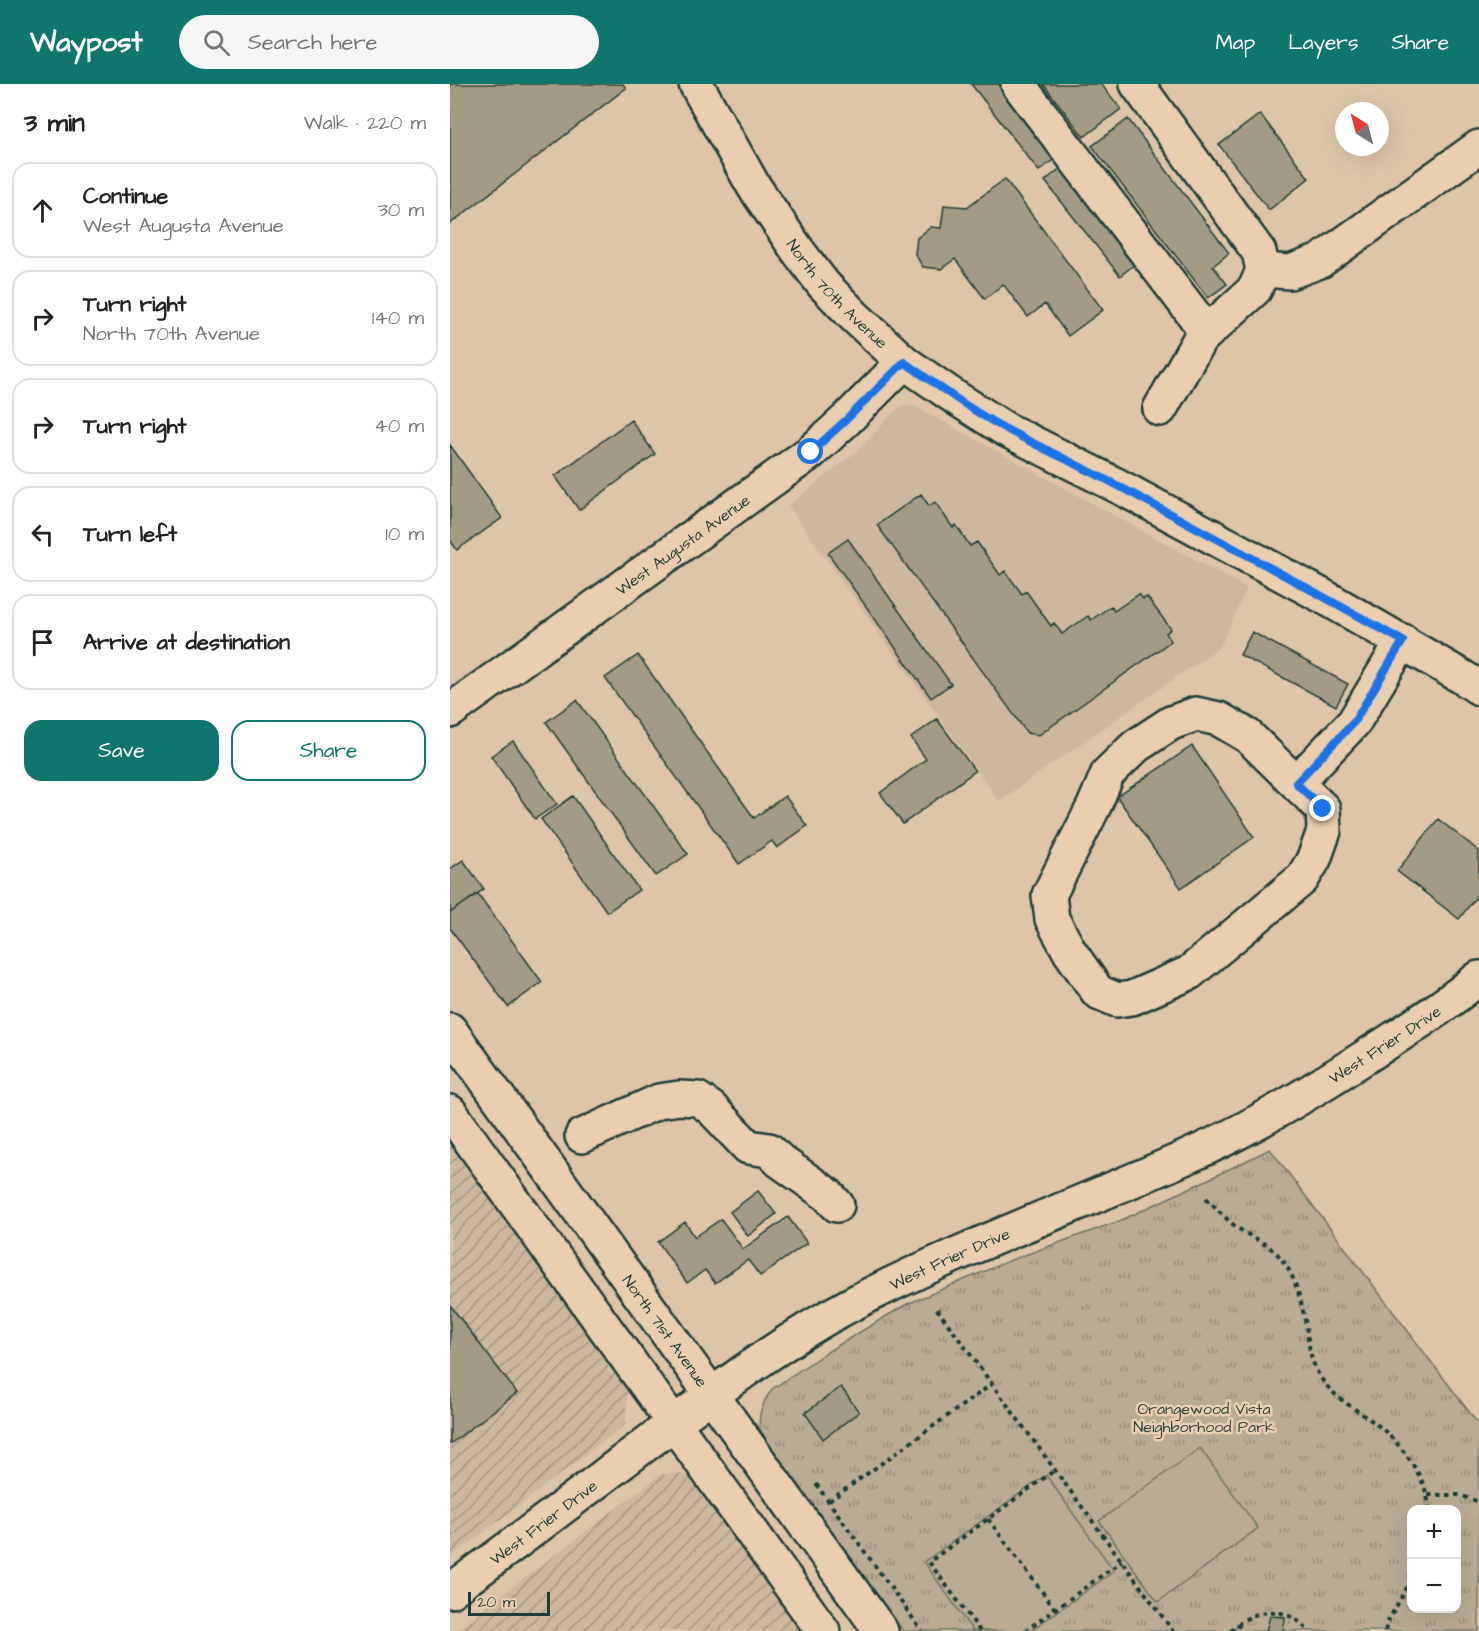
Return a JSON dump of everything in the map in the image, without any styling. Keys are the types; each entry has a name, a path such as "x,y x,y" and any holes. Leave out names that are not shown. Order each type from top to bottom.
{"street":[{"name":"North 70th Avenue","path":"696,84 753,185 798,251 823,284 904,362 1005,429 1120,487 1330,600 1403,641 1479,688"},
{"path":"1018,84 1207,332"},
{"path":"1138,84 1259,252 1263,270 1255,289 1200,339 1160,409"},
{"path":"1263,270 1290,272 1320,261 1479,147"},
{"name":"West Augusta Avenue","path":"450,711 811,452 904,362"},
{"path":"1296,783 1354,722 1403,641"},
{"path":"1196,714 1219,719 1248,736 1296,783 1323,809 1324,831 1314,859 1302,879 1189,974 1132,998 1117,1000 1098,992 1070,952 1052,919 1049,895 1108,773 1136,746 1171,723 1196,714"},
{"name":"West Frier Drive","path":"450,1591 712,1394 844,1308 933,1264 1059,1213 1194,1154 1252,1125 1384,1045 1479,978"},
{"name":"North 71st Avenue","path":"450,1030 881,1631"},
{"path":"582,1136 659,1101 679,1098 698,1099 711,1108 748,1147 769,1150 780,1161 828,1195 837,1205"},
{"path":"450,1112 823,1631"},
{"path":"507,1192 546,1163"}],"path":[{"path":"1206,1198 1237,1228 1273,1250 1280,1257 1290,1271 1297,1289 1309,1350 1321,1379 1332,1392 1388,1434 1404,1452 1421,1478 1429,1505"},
{"path":"937,1309 1173,1631"},
{"path":"829,1501 992,1384"},
{"path":"980,1631 929,1562 1055,1470"},
{"path":"812,1478 922,1631"},
{"path":"1428,1495 1460,1495 1479,1502"},
{"path":"988,1519 1055,1609"},
{"path":"1025,1631 1122,1562"},
{"path":"1385,1631 1388,1621 1407,1589"},
{"path":"1231,1631 1237,1624 1263,1611 1286,1614 1302,1623 1308,1631"},
{"path":"1237,1624 1243,1631"}],"shaded area":[{"path":"911,405 1247,588 1220,647 999,801 788,506 857,451 895,411 902,406"},
{"path":"450,1141 627,1389 626,1424 450,1558"},
{"path":"679,1473 690,1476 801,1631 455,1631 660,1475"}],"green space":[{"name":"Orangewood Vista Neighborhood Park","path":"1270,1149 1479,1425 1479,1631 903,1631 767,1441 759,1427 760,1414 765,1400 772,1389 827,1352 905,1305 1011,1260 1122,1220"},
{"path":"1200,1448 1258,1528 1158,1602 1099,1521"},
{"path":"1046,1475 1114,1571 1030,1631 973,1631 924,1562"}],"building":[{"path":"450,84 623,84 626,88 450,224"},
{"path":"971,84 1002,84 1058,156 1039,171"},
{"path":"1043,84 1101,84 1121,109 1084,137"},
{"path":"1260,114 1309,178 1269,210 1219,145"},
{"path":"1128,119 1229,253 1213,266 1227,284 1208,298 1092,146"},
{"path":"1063,166 1139,261 1120,276 1045,181"},
{"path":"1005,179 1103,310 1068,336 1045,304 1028,317 1003,284 985,299 955,259 941,269 923,267 915,254 917,238 931,227 941,228 944,205 967,207"},
{"path":"631,420 655,454 579,510 555,476"},
{"path":"450,445 502,518 457,550 450,540"},
{"path":"921,494 929,506 935,502 953,528 956,525 970,546 977,542 1000,575 1005,571 1022,594 1026,591 1051,626 1054,623 1062,634 1088,616 1091,620 1111,606 1114,611 1139,594 1143,599 1147,597 1171,629 1166,633 1171,641 1039,735 1027,733 877,525"},
{"path":"848,539 951,684 931,698 828,553"},
{"path":"1252,632 1348,684 1336,706 1240,655"},
{"path":"638,655 754,818 785,796 807,826 777,848 772,841 739,864 605,678"},
{"path":"577,700 688,854 656,876 546,722"},
{"path":"937,719 975,771 903,824 880,793 926,759 911,738"},
{"path":"513,741 557,804 535,819 491,756"},
{"path":"1192,746 1254,837 1181,888 1117,797"},
{"path":"573,796 639,890 607,912 541,819"},
{"path":"1438,819 1479,851 1479,893 1459,919 1397,871"},
{"path":"463,860 484,889 450,913 450,869"},
{"path":"478,894 542,982 508,1007 450,928 450,913"},
{"path":"758,1191 776,1214 748,1236 730,1212"},
{"path":"788,1217 807,1243 760,1276 748,1260 715,1283 705,1270 687,1283 658,1242 685,1222 695,1237 721,1219 743,1249"},
{"path":"450,1305 517,1393 450,1444"},
{"path":"841,1387 859,1412 823,1439 805,1413"},
{"path":"1270,1616 1285,1617 1283,1631 1266,1631"}],"route":[{"path":"811,452 904,362 1005,429 1235,548 1403,641 1354,722 1296,783 1323,809"}]}
